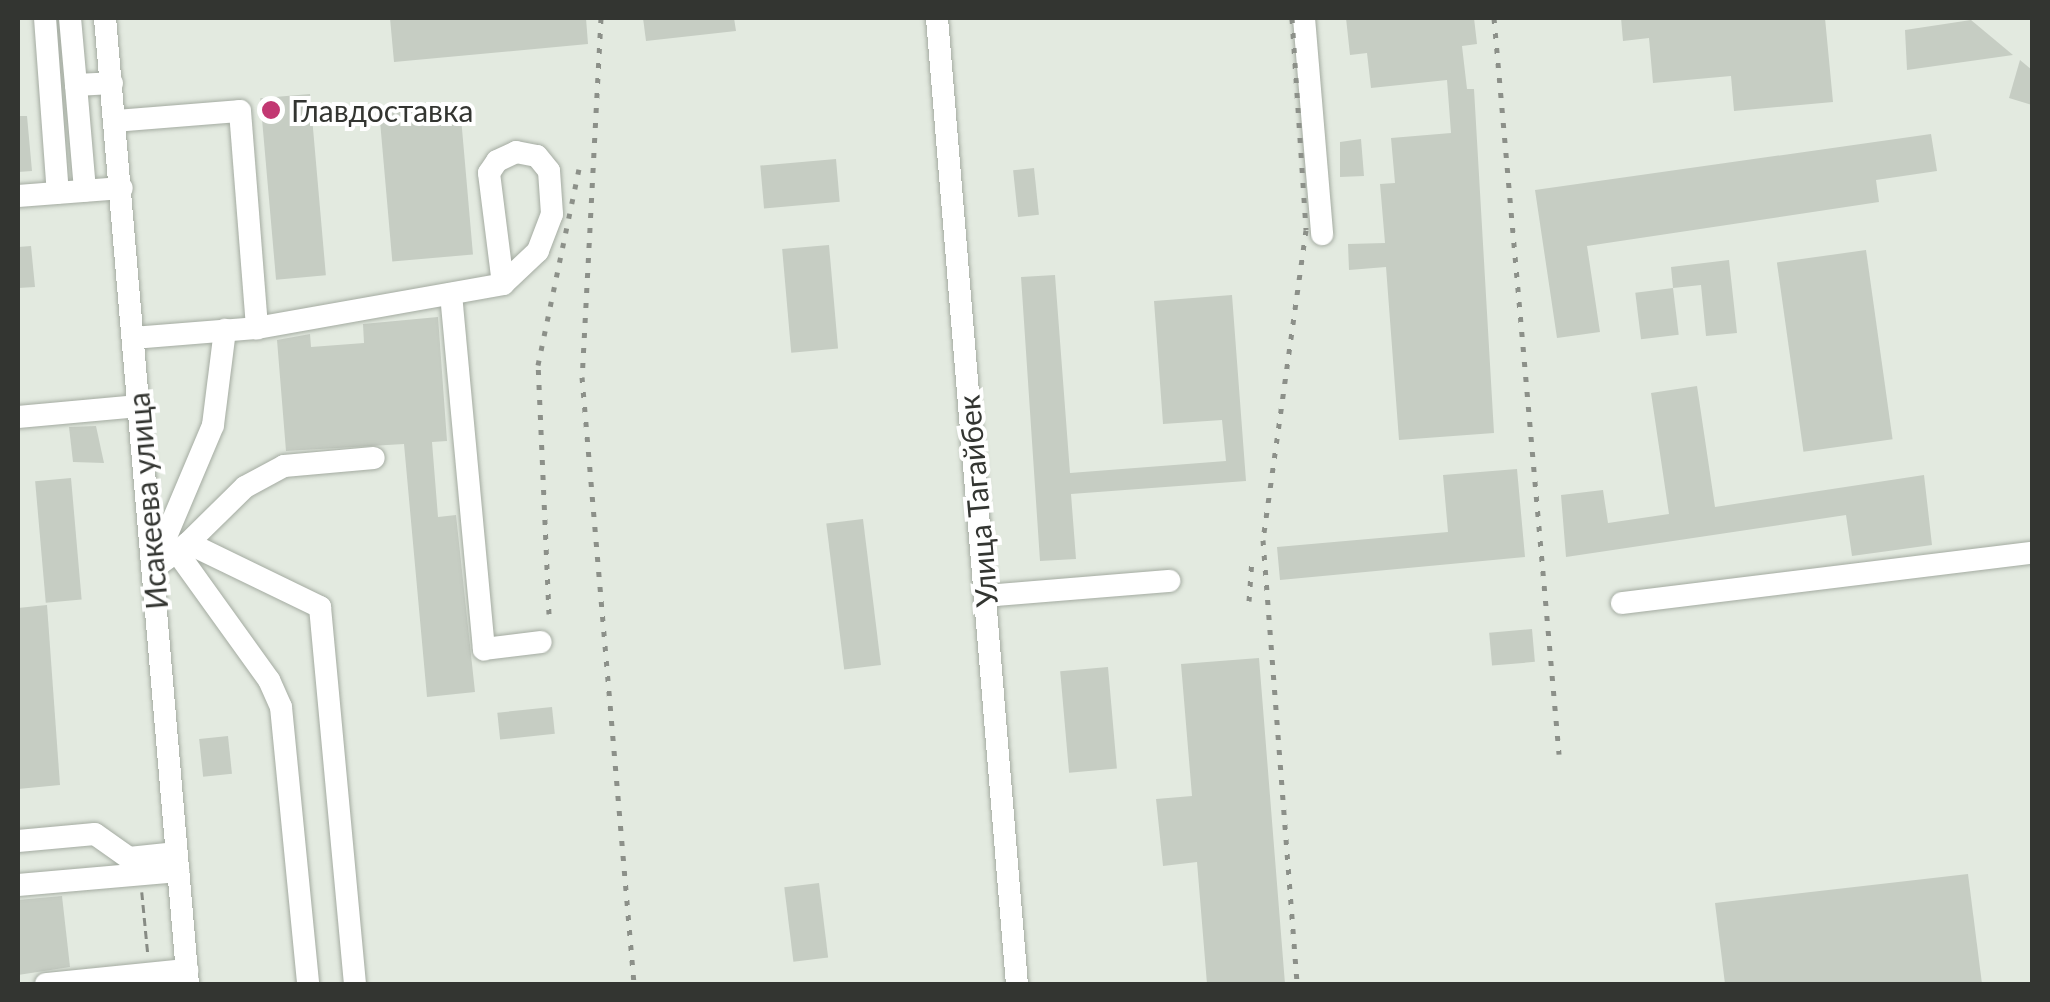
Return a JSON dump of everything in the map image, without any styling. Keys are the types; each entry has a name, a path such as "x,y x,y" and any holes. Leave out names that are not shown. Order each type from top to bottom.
{"street":[{"path":"45,18 58,193"},
{"path":"70,18 84,191"},
{"name":"Исакеева улица","path":"105,18 187,977"},
{"name":"Улица Тагайбек","path":"937,18 1017,984"},
{"path":"1304,18 1322,234"},
{"path":"76,85 112,83"},
{"path":"116,121 240,110 258,328"},
{"path":"134,338 258,328 503,284 538,252 552,214 549,170 537,156 516,152 497,161 490,173 503,284"},
{"path":"18,196 122,188"},
{"path":"451,294 484,649 541,642"},
{"path":"152,569 213,425 224,384 225,330"},
{"path":"18,417 139,406"},
{"path":"152,569 182,547 245,487 284,466 374,458"},
{"path":"182,547 269,680 280,707 308,984"},
{"path":"182,547 320,608 355,984"},
{"path":"1622,603 2032,553"},
{"path":"985,596 1169,581"},
{"path":"18,841 96,834 129,858 177,862"},
{"path":"18,884 177,862"},
{"path":"46,984 187,977"}],"path":[{"path":"142,889 148,960"}],"building":[{"path":"390,18 586,18 588,44 394,62"},
{"path":"643,18 734,18 736,31 646,41"},
{"path":"1346,18 1474,18 1477,44 1462,46 1467,89 1474,89 1494,433 1399,440 1386,267 1349,270 1348,244 1385,243 1380,184 1395,183 1391,138 1451,133 1447,80 1371,88 1367,53 1350,55"},
{"path":"1621,18 1825,18 1833,102 1734,111 1731,76 1653,83 1649,38 1623,41"},
{"path":"1971,20 2013,55 1907,70 1905,30"},
{"path":"2020,60 2032,70 2032,105 2009,98"},
{"path":"310,94 326,275 276,280 260,98"},
{"path":"460,106 473,254 392,261 379,113"},
{"path":"18,116 27,116 32,171 18,172"},
{"path":"1931,134 1937,171 1876,180 1879,202 1587,246 1600,332 1557,338 1535,190"},
{"path":"1361,139 1364,176 1340,177 1340,142"},
{"path":"836,159 840,202 764,208 760,166"},
{"path":"1034,168 1039,215 1018,217 1013,170"},
{"path":"829,245 838,349 791,353 782,249"},
{"path":"31,246 35,287 18,288 18,247"},
{"path":"1866,250 1893,439 1803,452 1777,263"},
{"path":"1729,260 1737,333 1706,336 1701,285 1673,288 1671,267"},
{"path":"1055,275 1070,473 1226,461 1222,420 1163,424 1154,301 1232,295 1246,481 1071,494 1076,559 1040,561 1021,277"},
{"path":"1673,288 1679,335 1641,339 1635,293"},
{"path":"438,317 447,441 432,442 438,517 456,515 475,692 427,697 404,444 286,451 277,340 310,334 311,347 364,343 363,324"},
{"path":"1697,386 1715,507 1924,475 1932,545 1852,556 1846,515 1566,557 1561,495 1603,490 1608,523 1669,514 1651,393"},
{"path":"96,426 104,463 73,462 69,427"},
{"path":"1517,469 1525,557 1280,580 1277,547 1448,532 1443,475"},
{"path":"71,478 82,600 46,603 35,481"},
{"path":"863,519 881,665 844,669 826,524"},
{"path":"47,605 60,785 18,789 18,608"},
{"path":"1532,629 1535,662 1492,666 1489,633"},
{"path":"1259,658 1285,984 1207,984 1197,862 1163,866 1156,799 1192,796 1181,664"},
{"path":"1108,667 1117,769 1069,773 1060,671"},
{"path":"552,707 555,734 500,740 497,713"},
{"path":"228,736 232,774 203,777 199,739"},
{"path":"1968,874 1982,984 1725,984 1715,903"},
{"path":"819,883 828,957 793,962 784,887"},
{"path":"62,896 70,967 18,975 18,900"}],"railway":[{"path":"601,18 582,377 634,984"},
{"path":"1292,18 1306,230 1263,540 1297,984"},
{"path":"1494,18 1559,754"},
{"path":"549,614 538,365 581,159"},
{"path":"1249,601 1252,559"}],"place":[{"name":"Главдоставка","path":"271,110"}]}
